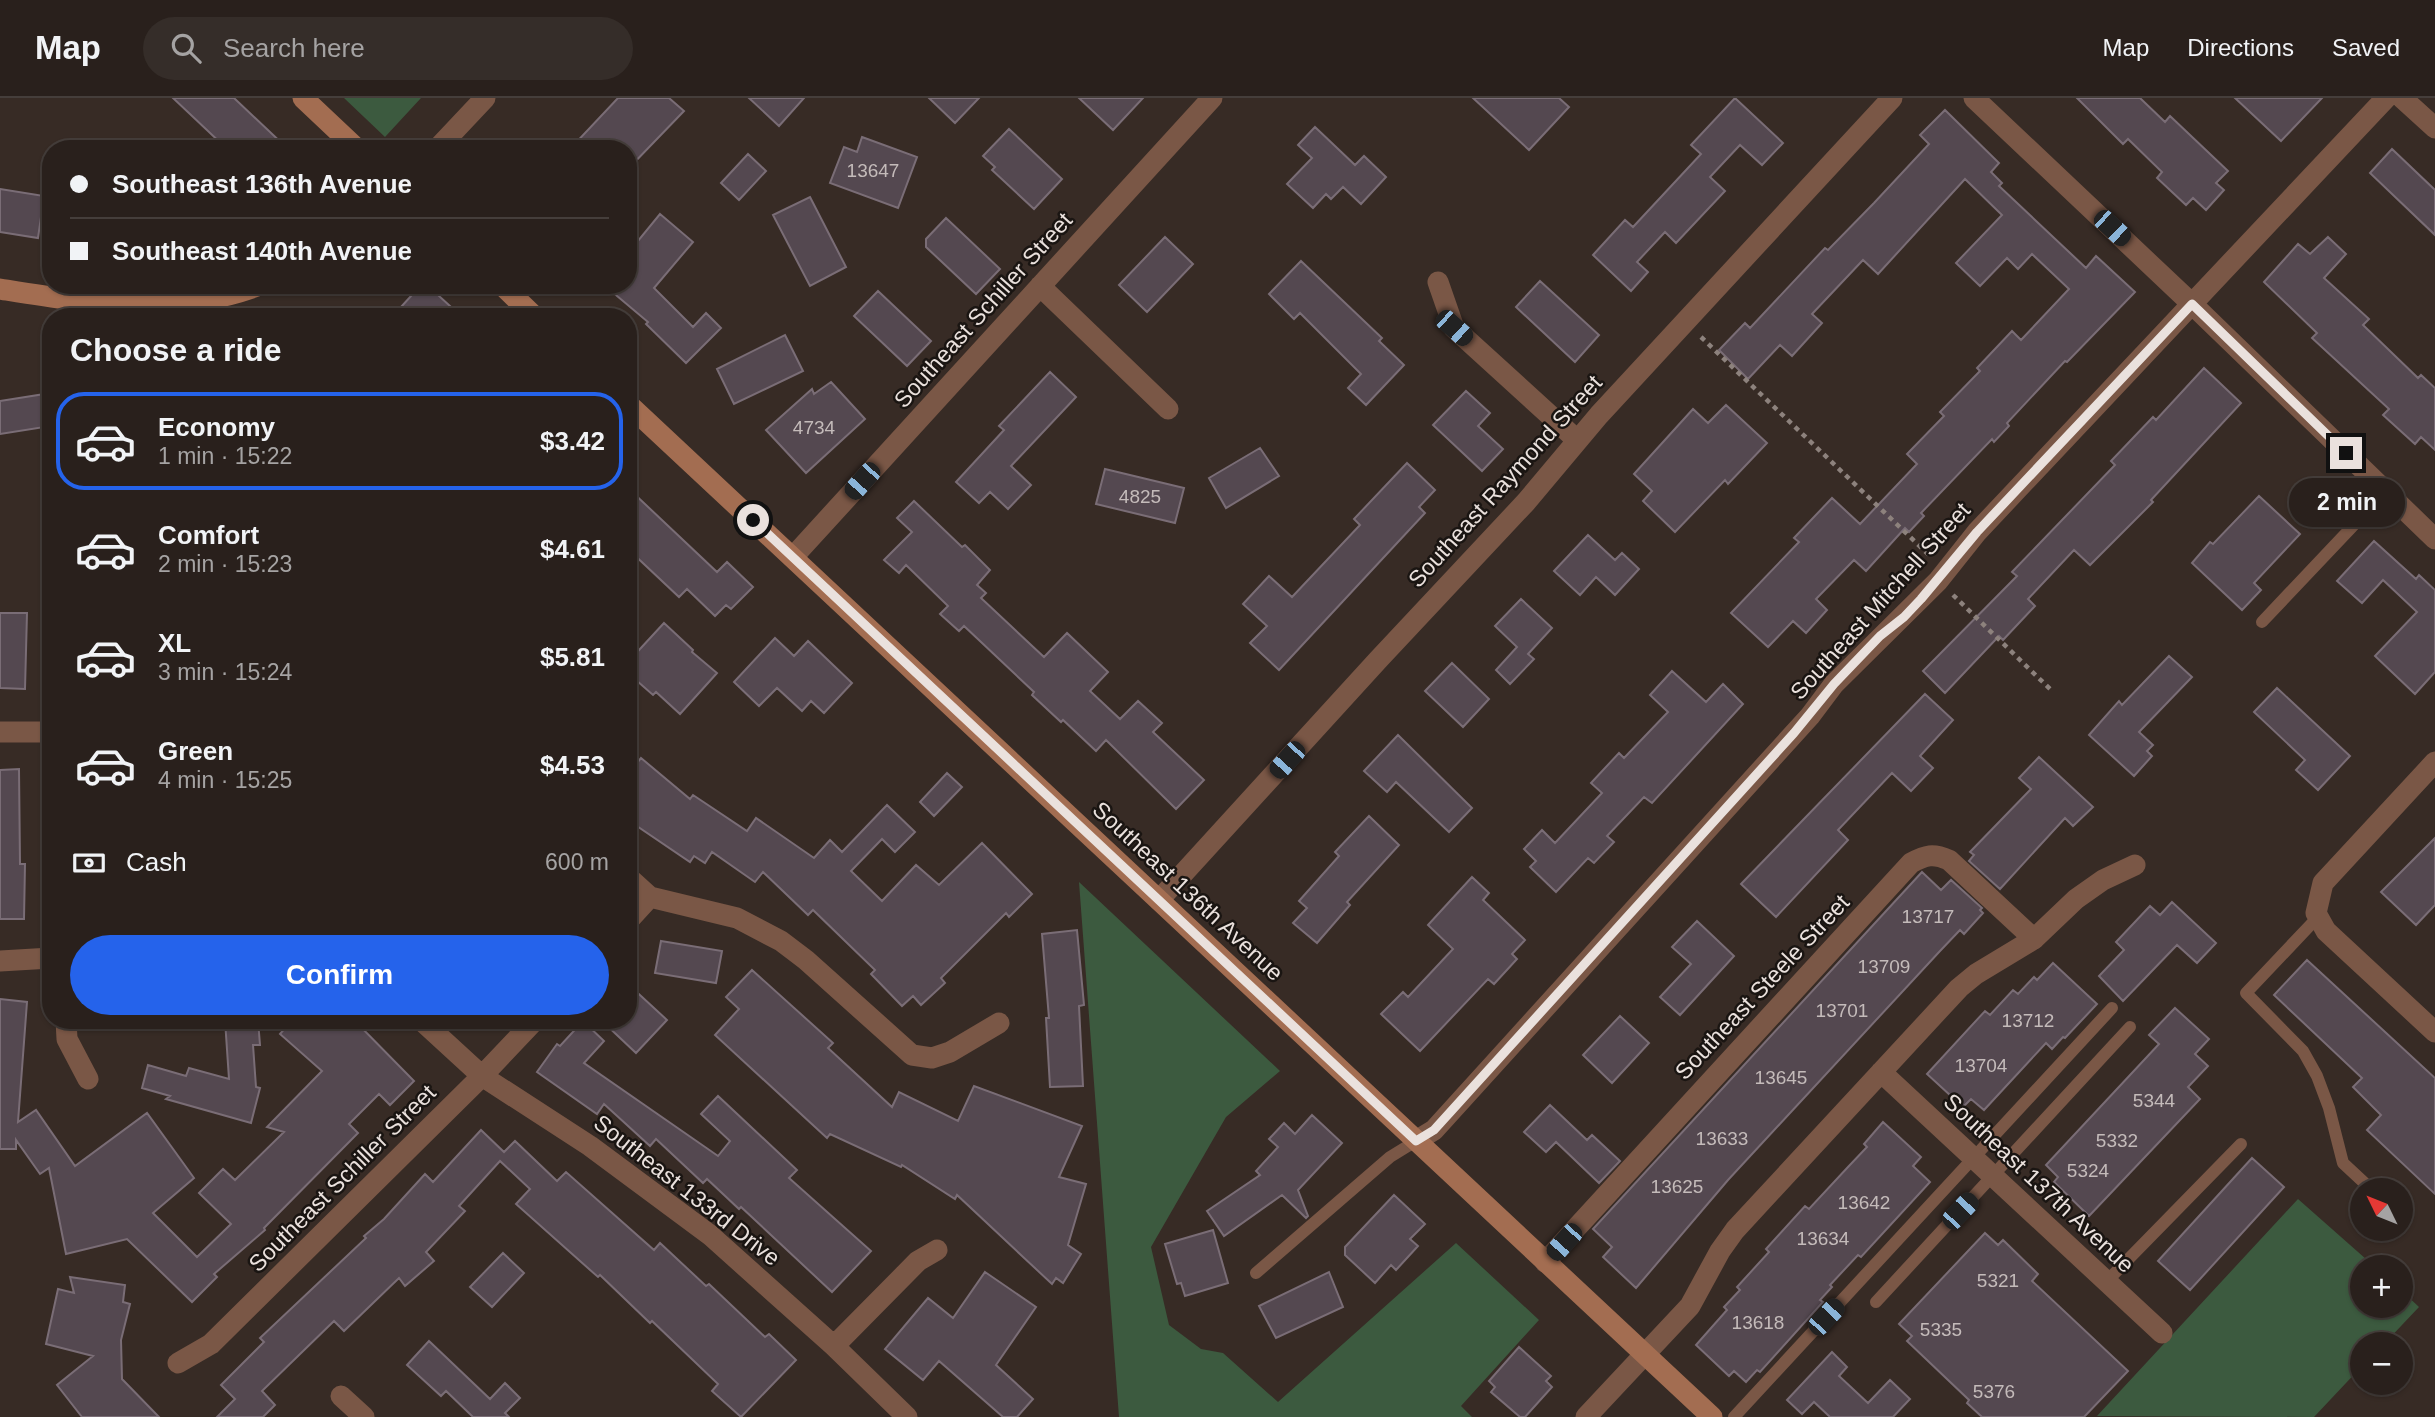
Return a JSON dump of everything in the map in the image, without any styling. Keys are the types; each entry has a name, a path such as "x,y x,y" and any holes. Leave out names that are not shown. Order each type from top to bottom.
{"street":[{"path":"303,98 347,140"},
{"path":"446,140 485,98"},
{"name":"Southeast Schiller Street","path":"793,557 1212,98"},
{"name":"Southeast Raymond Street","path":"1159,900 1526,502 1577,440 1892,98"},
{"path":"1974,98 2435,539"},
{"name":"Southeast Mitchell Street","path":"1416,1141 1444,1120 1794,733 1834,684 1938,581 1977,532 2386,98"},
{"path":"2402,98 2435,128"},
{"path":"1438,282 1454,328 1577,440"},
{"path":"1040,286 1168,409"},
{"path":"0,289 103,305 136,306 186,304 235,294"},
{"path":"511,294 526,308"},
{"name":"Southeast 136th Avenue","path":"637,412 1712,1417"},
{"path":"0,732 42,732"},
{"path":"2435,762 2323,883 2317,912 2326,931 2435,1032"},
{"name":"Southeast Steele Street","path":"1545,1262 1911,863 1925,855 1936,854 1949,860 2034,939"},
{"path":"1586,1417 1690,1306 1720,1251 1735,1230 1958,988 2034,939 2076,899 2103,880 2135,865"},
{"path":"637,885 650,897 715,911 737,918 771,935 806,960 912,1055 932,1058 950,1052 999,1023"},
{"path":"637,911 650,897"},
{"path":"0,961 42,959"},
{"path":"66,1029 67,1038 88,1079"},
{"name":"Southeast 133rd Drive","path":"431,1029 482,1076 590,1146 701,1228 834,1346 908,1417"},
{"name":"Southeast Schiller Street","path":"178,1363 211,1344 526,1029"},
{"name":"Southeast 137th Avenue","path":"1881,1072 2162,1333"},
{"path":"834,1346 918,1261 937,1250"},
{"path":"341,1396 364,1417"}],"lane":[{"path":"2262,622 2386,491"},
{"path":"2317,912 2246,993 2303,1051 2329,1108 2343,1163 2359,1178"},
{"path":"1734,1417 2112,1008"},
{"path":"1875,1302 2130,1027"},
{"path":"1256,1273 1390,1157 1416,1141"},
{"path":"2107,1281 2241,1144"}],"path":[{"path":"1685,322 1933,559 1938,581 2050,689"}],"green space":[{"path":"344,98 421,98 385,137"},
{"path":"1079,882 1280,1071 1226,1117 1151,1247 1169,1325 1201,1349 1223,1353 1278,1402 1456,1243 1539,1320 1461,1406 1472,1417 1119,1417"},
{"path":"2298,1199 2361,1255 2350,1255 2350,1318 2409,1318 2395,1332 2350,1332 2350,1379 2314,1417 2097,1416"},
{"path":"2413,1301 2419,1307 2413,1313"}],"building":[{"path":"173,98 234,98 278,140 217,140"},
{"path":"618,98 669,98 684,111 637,160 637,140 578,140"},
{"path":"749,98 804,98 779,126"},
{"path":"929,98 979,98 955,123"},
{"path":"1079,98 1143,98 1113,130"},
{"path":"1473,98 1559,98 1569,107 1529,150"},
{"path":"1735,98 1783,143 1762,165 1740,145 1710,177 1725,191 1676,243 1665,232 1637,262 1648,272 1631,291 1593,255 1625,220 1633,227 1701,154 1691,145"},
{"path":"2077,98 2140,98 2165,122 2170,116 2228,171 2216,183 2224,190 2206,210 2193,198 2186,205 2157,178 2162,172 2128,139 2123,144"},
{"path":"2235,98 2322,98 2281,141"},
{"path":"1945,110 1999,163 1991,172 2002,183 1999,186 2086,268 2096,256 2135,292 2067,362 2065,361 2007,423 2009,426 1994,442 1992,439 1921,513 1924,516 1909,532 1905,528 1866,571 1854,560 1816,599 1827,610 1806,633 1793,621 1768,647 1731,613 1799,542 1794,538 1832,498 1860,524 1917,464 1907,454 1944,416 1940,412 1980,371 1977,368 2012,331 2021,340 2069,289 2032,254 2018,269 2007,258 1980,286 1956,263 2002,215 1965,179 1878,274 1863,260 1812,314 1822,323 1792,356 1780,345 1748,379 1719,350 1745,323 1750,328 1825,248 1828,250 1874,203 1929,144 1920,135"},
{"path":"1315,127 1355,165 1364,156 1386,177 1361,204 1343,187 1331,199 1326,194 1313,208 1287,184 1312,158 1298,145"},
{"path":"1009,129 1062,179 1034,209 992,170 995,167 983,156"},
{"path":"862,137 917,157 898,208 830,183 844,147 857,152"},
{"path":"2392,149 2435,190 2435,235 2370,173"},
{"path":"748,154 766,171 739,200 721,183"},
{"path":"0,189 42,196 38,238 0,232"},
{"path":"810,197 846,267 810,286 773,215"},
{"path":"660,214 693,242 654,288 693,327 706,313 721,328 686,363 646,324 648,322 637,313 637,308 631,308 615,294 637,294 637,242"},
{"path":"946,218 1000,269 976,294 926,247 926,239"},
{"path":"1165,237 1193,264 1147,312 1119,285"},
{"path":"2328,237 2346,254 2324,278 2369,319 2363,325 2418,378 2421,375 2435,388 2435,450 2421,437 2415,444 2383,415 2389,409 2312,338 2317,333 2264,282 2298,244 2310,254"},
{"path":"1301,261 1382,338 1379,341 1404,365 1366,405 1348,388 1361,374 1300,313 1294,319 1269,294"},
{"path":"1540,281 1599,335 1575,362 1516,307"},
{"path":"878,291 931,341 907,366 854,316"},
{"path":"413,294 437,294 452,308 402,308"},
{"path":"785,335 803,371 734,404 717,369"},
{"path":"2204,368 2241,403 2151,500 2153,502 2090,565 2074,550 2028,599 2035,606 2003,640 1999,636 1945,693 1923,671 2017,576 2012,572 2115,465 2111,461 2153,417 2156,420"},
{"path":"1050,372 1076,397 1011,466 1031,485 1008,509 990,492 979,503 956,482 1004,430 999,426"},
{"path":"831,382 865,419 806,473 766,430 812,389 814,394"},
{"path":"1466,391 1490,413 1478,426 1503,449 1482,471 1433,425"},
{"path":"42,394 42,427 0,434 0,401"},
{"path":"1726,405 1767,443 1728,484 1725,480 1675,532 1643,501 1652,491 1634,474 1693,409 1708,423"},
{"path":"1260,448 1279,476 1226,508 1209,478"},
{"path":"1407,463 1435,490 1419,507 1425,513 1279,670 1250,643 1267,626 1243,604 1269,576 1292,597 1360,525 1354,519"},
{"path":"1105,469 1184,488 1175,523 1096,504"},
{"path":"637,496 717,572 727,562 753,587 731,609 726,605 715,616 687,589 679,597 637,557"},
{"path":"2259,496 2300,534 2254,583 2261,590 2242,610 2192,563 2210,542 2213,544"},
{"path":"914,501 990,570 977,585 986,593 981,598 1044,657 1067,633 1108,672 1090,691 1120,719 1138,701 1162,723 1153,732 1204,780 1176,809 1106,740 1096,751 1032,695 1034,692 964,626 959,631 940,614 948,606 906,565 899,573 884,560 912,532 897,518"},
{"path":"1588,535 1615,560 1622,553 1639,569 1615,595 1596,577 1580,595 1554,571"},
{"path":"2374,541 2416,579 2419,575 2435,590 2435,672 2415,694 2375,656 2417,612 2383,580 2362,603 2337,581"},
{"path":"1521,599 1552,628 1528,654 1534,659 1510,684 1496,670 1517,647 1495,626"},
{"path":"0,613 27,613 25,689 0,688"},
{"path":"664,623 717,673 680,714 656,692 653,695 637,681 637,652"},
{"path":"775,638 794,656 808,641 852,683 824,713 811,701 802,711 777,688 759,706 734,682"},
{"path":"2169,656 2192,677 2139,732 2153,745 2147,751 2152,756 2134,776 2089,735 2119,701 2122,705"},
{"path":"1452,663 1489,699 1463,727 1425,691"},
{"path":"1672,671 1706,702 1723,684 1743,704 1652,803 1644,797 1607,836 1614,842 1594,863 1588,858 1556,892 1530,867 1536,861 1524,849 1542,830 1555,843 1602,793 1591,783 1619,753 1624,758 1668,712 1650,695"},
{"path":"2277,688 2350,756 2318,790 2296,770 2305,760 2254,712"},
{"path":"1925,694 1953,720 1920,756 1933,768 1911,791 1892,773 1838,830 1848,840 1776,917 1741,884"},
{"path":"1398,735 1472,808 1449,832 1396,782 1387,792 1364,771"},
{"path":"2039,757 2093,807 2073,826 2065,818 2000,889 1969,861 1974,855 1970,852 2031,789 2019,778"},
{"path":"641,758 690,799 693,795 747,831 756,818 814,858 830,840 842,852 887,805 915,832 895,852 882,839 851,871 882,901 916,865 939,885 982,843 1032,894 1009,917 1006,913 941,978 945,983 921,1005 913,996 902,1006 871,974 875,970 813,910 808,915 763,872 755,882 712,852 705,863 694,856 690,862 637,826 637,763"},
{"path":"19,769 20,864 25,864 24,919 0,919 0,770"},
{"path":"947,773 962,787 934,816 920,802"},
{"path":"1369,816 1399,845 1347,902 1350,905 1317,943 1293,923 1307,908 1299,901 1339,856 1335,852"},
{"path":"2435,838 2435,905 2416,925 2381,892"},
{"path":"1922,872 1941,890 1951,880 1982,908 1980,910 1983,913 1964,934 1960,930 1728,1180 1636,1288 1603,1257 1612,1247 1593,1229"},
{"path":"1472,877 1489,893 1483,900 1525,940 1512,954 1517,959 1494,984 1488,979 1420,1051 1381,1014 1403,992 1408,997 1453,949 1428,925"},
{"path":"2172,902 2216,943 2197,963 2177,945 2123,1001 2099,976 2124,950 2116,942 2150,906 2160,915"},
{"path":"1697,921 1734,956 1680,1015 1660,997 1691,964 1672,947"},
{"path":"1077,930 1084,1005 1079,1006 1083,1086 1050,1087 1046,1018 1049,1018 1042,934"},
{"path":"661,941 722,951 716,983 655,973"},
{"path":"2307,960 2435,1078 2435,1194 2367,1130 2381,1115 2353,1087 2362,1078 2274,995"},
{"path":"2053,963 2097,1004 2052,1049 2046,1043 1984,1110 1971,1099 1963,1107 1927,1074 1985,1011 1990,1015 2013,990 2018,994 2034,977 2037,980"},
{"path":"752,970 833,1043 828,1048 892,1107 899,1092 958,1121 974,1086 1082,1126 1059,1177 1086,1184 1068,1245 1081,1254 1063,1283 1056,1278 1052,1284 957,1195 955,1199 902,1165 901,1167 830,1134 827,1138 715,1035 739,1009 726,997"},
{"path":"637,992 667,1020 636,1053 611,1029 637,1029"},
{"path":"0,999 27,1002 18,1122 36,1110 75,1166 147,1113 194,1178 153,1213 197,1257 231,1224 199,1193 223,1169 235,1180 284,1132 267,1127 322,1071 280,1034 284,1029 363,1029 414,1081 390,1105 379,1094 349,1124 358,1133 264,1228 265,1230 214,1274 217,1277 192,1302 127,1239 66,1254 49,1168 40,1174 16,1140 16,1149 0,1149"},
{"path":"2175,1008 2209,1039 2195,1054 2208,1066 2188,1087 2200,1099 2089,1216 2054,1182 2058,1177 2046,1165 2159,1044 2149,1035"},
{"path":"1620,1016 1649,1043 1612,1083 1583,1055"},
{"path":"226,1029 259,1029 260,1045 253,1045 256,1087 260,1088 251,1123 166,1099 170,1096 142,1088 148,1065 186,1076 189,1068 229,1079"},
{"path":"576,1029 591,1029 604,1041 584,1063 718,1156 730,1141 701,1114 718,1096 797,1170 789,1178 871,1251 832,1292 741,1207 739,1209 707,1179 703,1183 656,1139 650,1146 604,1104 597,1114 537,1072 557,1044 560,1046"},
{"path":"1550,1105 1587,1140 1592,1135 1620,1161 1599,1183 1556,1142 1546,1152 1524,1132"},
{"path":"1312,1115 1342,1143 1298,1190 1308,1216 1306,1218 1282,1195 1224,1236 1207,1211 1260,1175 1256,1171 1278,1147 1269,1139 1284,1123 1295,1134"},
{"path":"1883,1122 1921,1157 1913,1166 1930,1182 1861,1257 1858,1255 1830,1285 1832,1287 1820,1300 1823,1302 1760,1372 1757,1370 1746,1382 1734,1371 1729,1376 1696,1345 1727,1310 1724,1307 1740,1290 1737,1287 1769,1252 1766,1249 1805,1206 1809,1209 1867,1147 1864,1144"},
{"path":"481,1130 504,1152 515,1141 557,1181 566,1172 654,1250 660,1243 706,1286 709,1284 765,1337 769,1334 796,1360 741,1417 712,1391 718,1384 652,1321 650,1323 600,1275 598,1277 516,1204 530,1189 500,1161 459,1206 465,1211 426,1252 434,1261 405,1286 399,1278 344,1331 334,1321 262,1391 275,1405 263,1417 217,1417 235,1399 221,1385 264,1342 260,1338 366,1238 364,1236 384,1219 425,1174 433,1182"},
{"path":"2252,1158 2284,1187 2190,1290 2158,1261"},
{"path":"1394,1195 1425,1224 1410,1239 1418,1246 1396,1270 1391,1265 1375,1283 1345,1255 1345,1247"},
{"path":"1213,1230 1228,1283 1185,1296 1181,1283 1177,1284 1165,1244"},
{"path":"1985,1233 1998,1245 2003,1240 2038,1274 2032,1281 2128,1371 2084,1417 1982,1417 1967,1403 1969,1400 1907,1341 1912,1336 1899,1324"},
{"path":"503,1253 524,1273 492,1307 470,1287"},
{"path":"985,1272 1036,1307 996,1365 1033,1399 1017,1417 1003,1417 939,1361 923,1380 885,1349 928,1298 953,1318"},
{"path":"1329,1272 1343,1307 1276,1338 1259,1306"},
{"path":"70,1277 125,1285 123,1302 130,1304 121,1340 122,1379 159,1417 82,1417 57,1385 93,1356 46,1344 58,1289 74,1293"},
{"path":"429,1341 490,1399 505,1383 520,1398 505,1413 509,1417 473,1417 446,1391 441,1396 407,1365"},
{"path":"1519,1347 1551,1376 1546,1381 1552,1387 1525,1417 1520,1417 1491,1392 1495,1387 1489,1381"},
{"path":"1832,1352 1847,1367 1839,1376 1868,1403 1890,1380 1910,1399 1893,1417 1830,1417 1814,1402 1802,1414 1787,1400"}],"route":[{"path":"753,520 1416,1141 1434,1130 1810,716 1834,684 1938,581 1977,532 2192,304 2346,453"}]}
